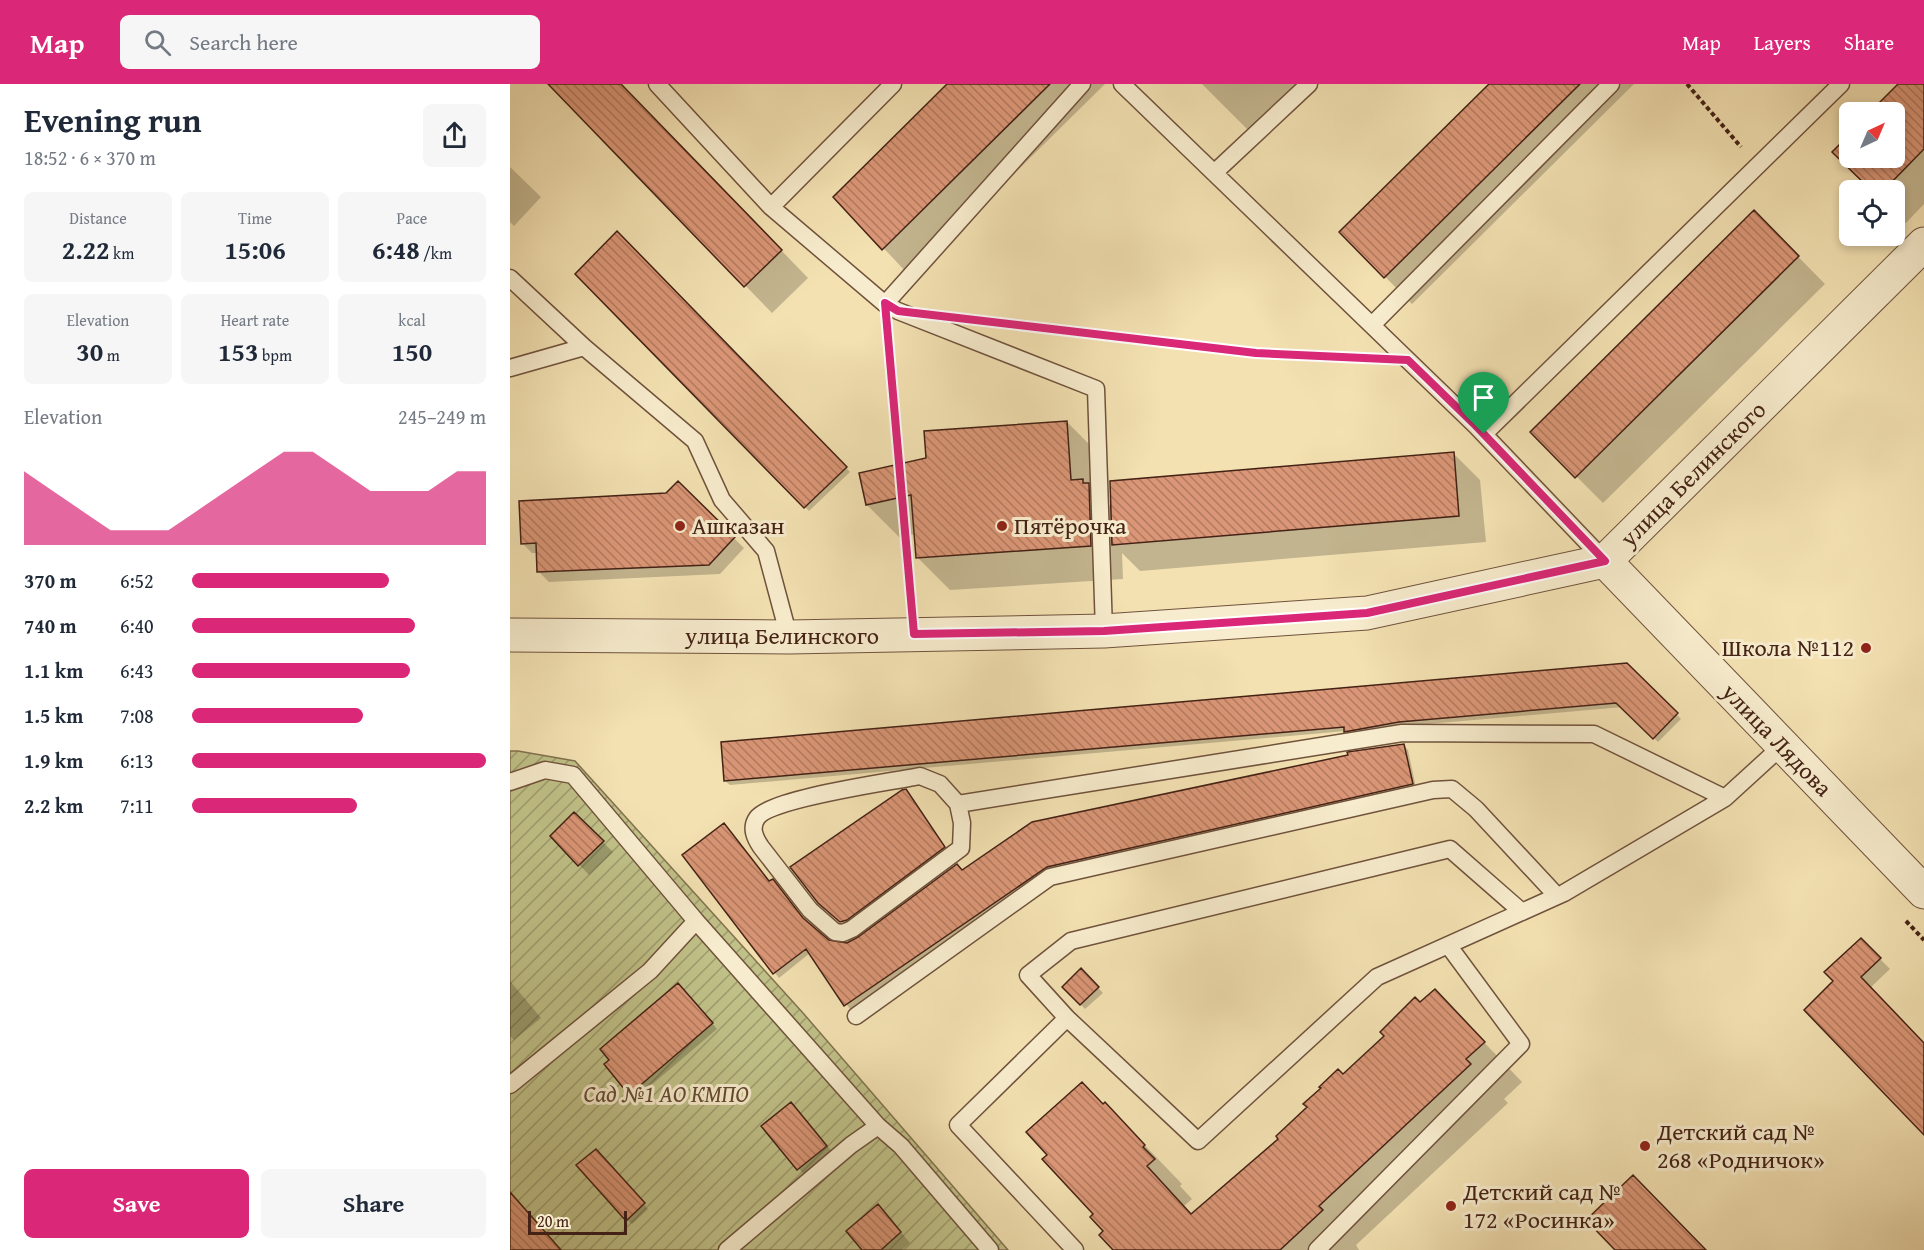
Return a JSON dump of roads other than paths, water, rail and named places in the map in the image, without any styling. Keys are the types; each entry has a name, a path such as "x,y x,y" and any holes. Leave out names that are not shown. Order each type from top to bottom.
{"street":[{"name":"улица Белинского","path":"510,635 789,637 1104,631 1367,613 1605,561 1924,244"},
{"name":"улица Лядова","path":"1605,561 1924,892"}],"lane":[{"path":"657,84 771,207 885,303 898,311 1096,389 1104,631"},
{"path":"771,207 893,84"},
{"path":"885,303 1082,84"},
{"path":"1122,84 1484,434 1605,561"},
{"path":"1214,173 1309,84"},
{"path":"1372,325 1611,84"},
{"path":"1484,434 1841,84"},
{"path":"510,278 584,347 695,441 722,500 766,551 789,637"},
{"path":"510,368 584,347"},
{"path":"958,804 1402,733 1594,734 1725,798"},
{"path":"1522,912 1450,849 1071,941 1028,975 1067,1018 1198,1142 1377,977 1522,912 1557,896 1725,798 1782,746"},
{"path":"510,782 545,770 573,775 696,921 879,1126 901,1146 990,1250"},
{"path":"920,776 940,784 958,804 962,824 960,848 852,929 843,933 834,932 810,910 755,839 753,829 755,819 762,813 787,802 920,776"},
{"path":"856,1016 1050,876 1442,788 1452,789 1476,809 1557,896"},
{"path":"510,1085 650,971 696,921"},
{"path":"1317,1250 1521,1044 1448,945"},
{"path":"1067,1018 958,1125 1075,1250"},
{"path":"727,1250 851,1145 879,1126"}],"place":[{"name":"Ашказан","path":"680,526"},
{"name":"Пятёрочка","path":"1002,526"},
{"name":"Школа №112","path":"1866,648"},
{"name":"Детский сад № 268 «Родничок»","path":"1645,1146"},
{"name":"Детский сад № 172 «Росинка»","path":"1451,1206"}],"park label":[{"name":"Сад №1 АО КМПО","path":"666,1094"}]}
